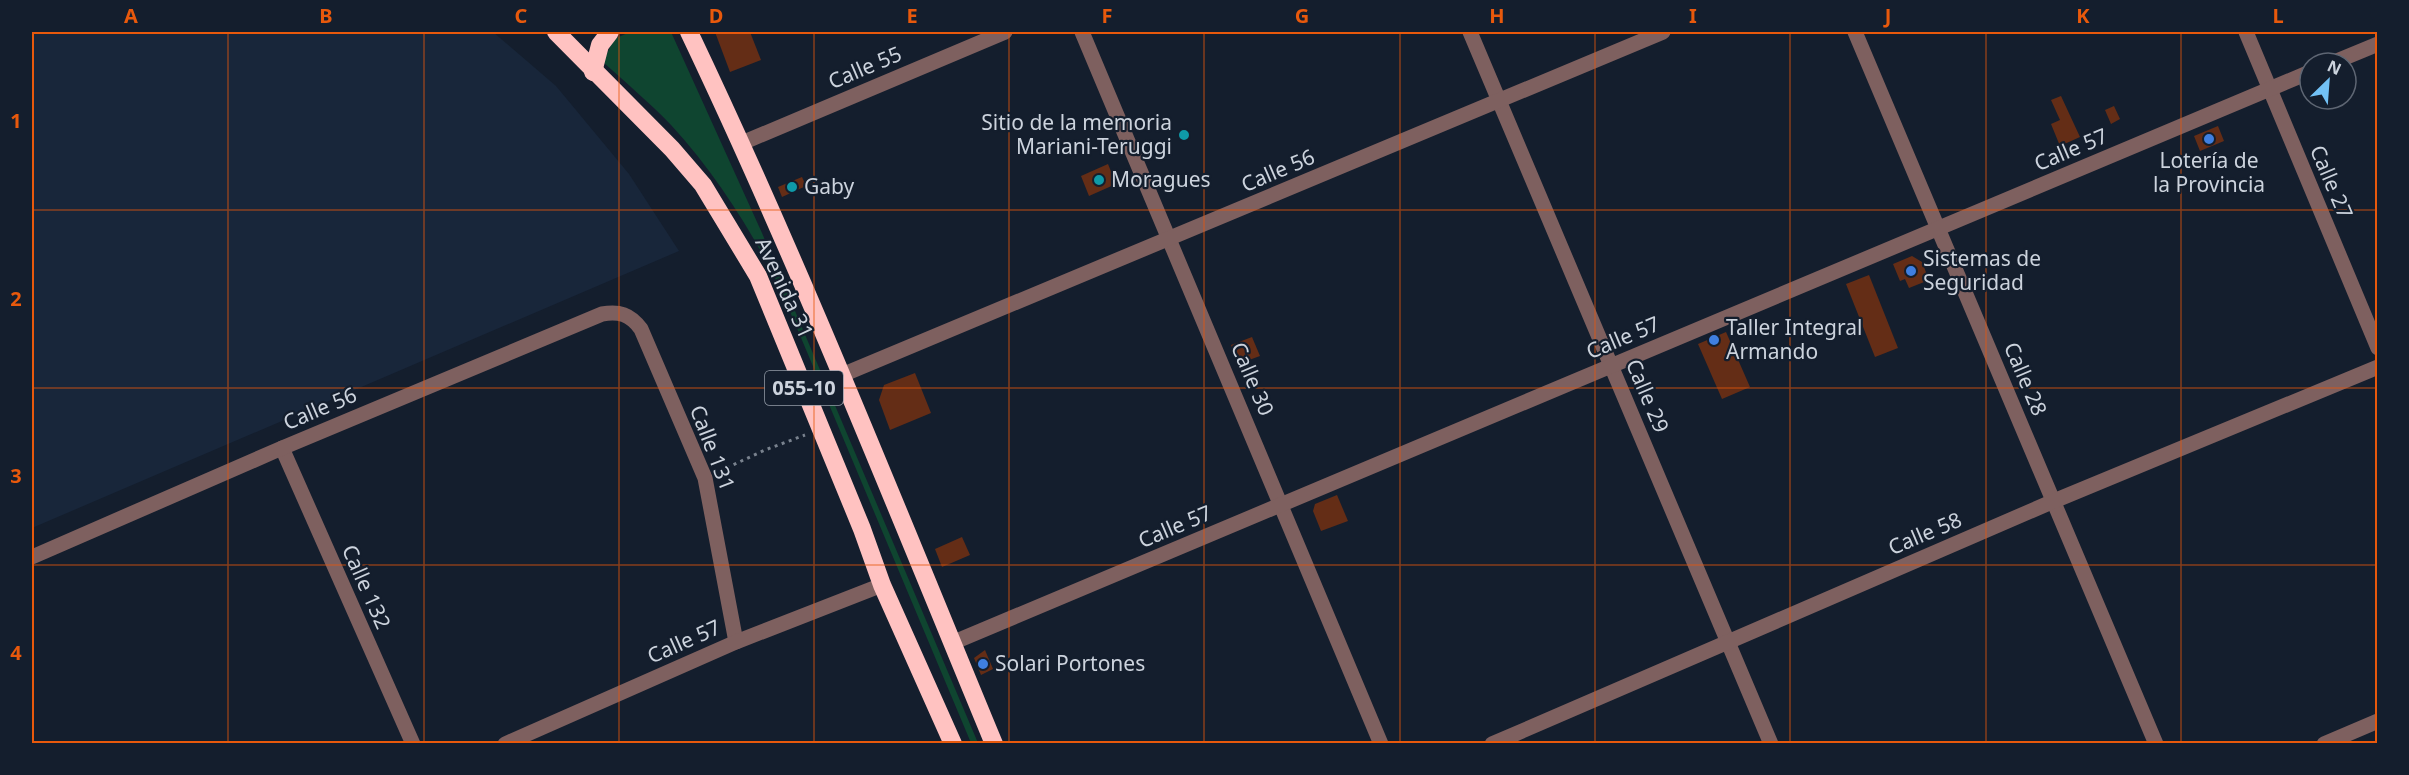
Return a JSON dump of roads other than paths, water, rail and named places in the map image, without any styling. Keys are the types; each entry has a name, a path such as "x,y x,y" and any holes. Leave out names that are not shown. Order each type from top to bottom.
{"highway":[{"name":"Avenida 31","path":"556,32 593,72 672,149 703,185 759,276 862,529 882,585 953,744"},
{"path":"593,72 600,45 610,32"},
{"name":"Avenida 31","path":"689,32 742,142 842,375 994,744"}],"street":[{"name":"Calle 55","path":"742,142 1005,32"},
{"name":"Calle 30","path":"1082,32 1381,744"},
{"name":"Calle 29","path":"1470,32 1771,744"},
{"name":"Calle 56","path":"842,375 1663,32"},
{"name":"Calle 28","path":"1855,32 2156,744"},
{"name":"Calle 27","path":"2246,32 2378,348"},
{"path":"2358,52 2378,44"},
{"name":"Calle 57","path":"952,643 2298,77"},
{"name":"Calle 56","path":"32,557 282,448 602,314 615,312 627,315"},
{"name":"Calle 131","path":"627,315 641,329 705,478 736,642"},
{"name":"Calle 58","path":"1492,744 2054,501 2378,368"},
{"name":"Calle 132","path":"282,448 413,744"},
{"name":"Calle 57","path":"505,744 736,642 882,585"},
{"path":"2324,744 2378,721"}],"place":[{"name":"Sitio de la memoria Mariani-Teruggi","path":"1184,135"},
{"name":"Lotería de la Provincia","path":"2209,139"},
{"name":"Moragues","path":"1099,180"},
{"name":"Gaby","path":"792,187"},
{"name":"Sistemas de Seguridad","path":"1911,271"},
{"name":"Taller Integral Armando","path":"1714,340"},
{"name":"Solari Portones","path":"983,664"}]}
